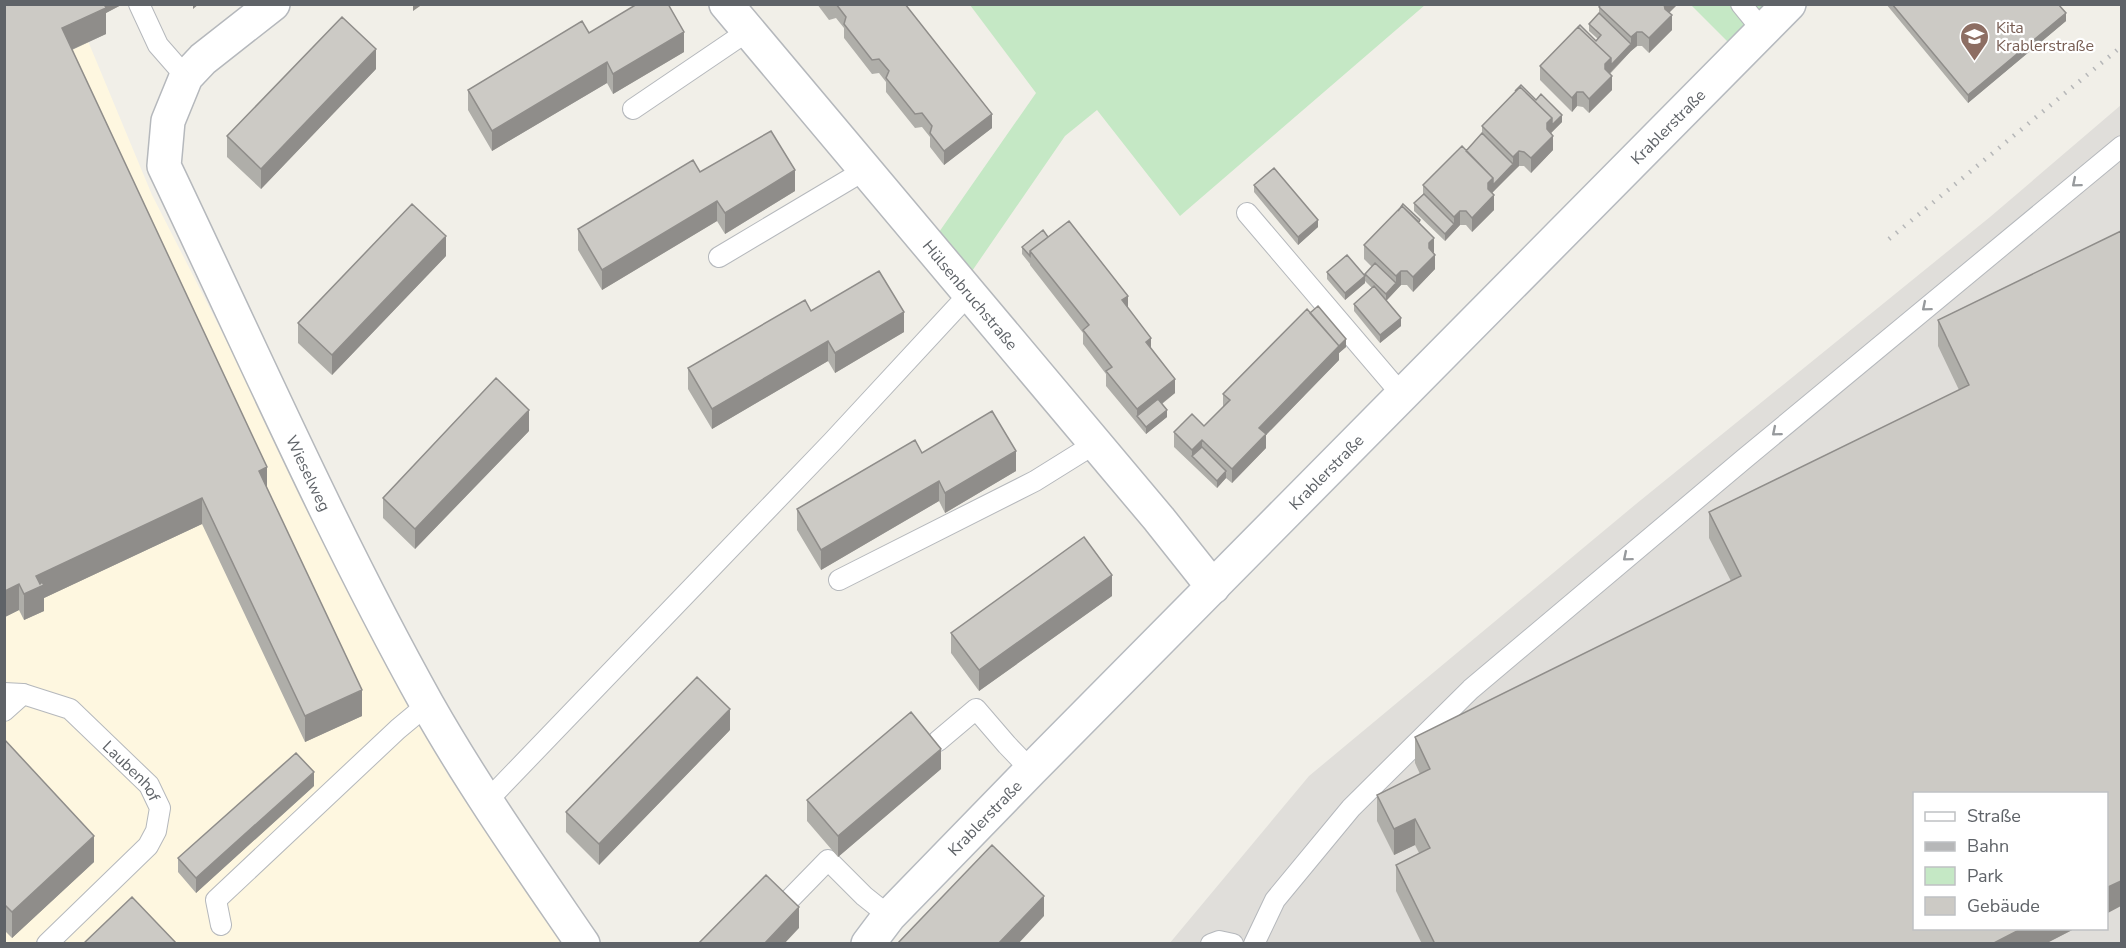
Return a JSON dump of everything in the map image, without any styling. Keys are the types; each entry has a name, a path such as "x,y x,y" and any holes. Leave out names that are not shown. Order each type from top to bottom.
{"street":[{"name":"Wieselweg","path":"273,4 204,59 186,77 168,121 164,166 379,614 428,704 486,802 583,944"},
{"name":"Hülsenbruchstraße","path":"726,4 1159,519 1213,587"},
{"name":"Krablerstraße","path":"868,944 889,916 1031,770 1787,5"}],"lane":[{"path":"139,4 158,45 186,77"},
{"path":"1741,4 1763,31"},
{"path":"633,109 748,31"},
{"path":"1254,944 1275,900 1351,808 1471,688 2121,146"},
{"path":"719,258 865,170"},
{"path":"1247,213 1403,396"},
{"path":"486,802 824,450 969,294"},
{"path":"839,580 1035,481 1096,444"},
{"path":"4,711 14,693"},
{"name":"Laubenhof","path":"14,693 70,709 149,784 160,808 156,831 148,846 46,944"},
{"path":"221,925 216,900 398,729 428,704"},
{"path":"939,741 976,709 1031,770"},
{"path":"787,902 828,860 864,896 889,916"},
{"path":"1211,944 1219,941 1233,944"}],"shaded area":[{"path":"5,5 73,5 152,195 449,777 570,943 5,944"},
{"path":"2121,105 2121,943 1169,944 1309,776 1636,504 1990,217"}],"green space":[{"path":"970,5 1425,5 1180,216 1097,110 1065,136 970,274 937,235 1036,93"},
{"path":"1691,5 1770,5 1736,50"}],"building":[{"path":"4,4 104,4 106,8 62,28 267,467 259,471 362,690 305,716 202,498 36,576 40,584 42,582 44,585 24,594 19,584 5,591"},
{"path":"637,4 668,4 684,32 613,74 607,62 492,131 468,90 582,21 589,33"},
{"path":"836,4 905,4 992,114 944,151 930,133 932,126 922,113 915,114 886,78 889,71 879,59 872,60 844,24 846,17"},
{"path":"1601,4 1664,4 1665,9 1672,15 1649,38 1642,32 1637,32 1631,37 1599,7"},
{"name":"Kita Krablerstraße","path":"1892,4 2058,4 2066,13 1968,95"},
{"path":"1599,13 1631,44 1611,65 1611,58 1578,27 1580,25 1596,41 1601,35 1589,24"},
{"path":"342,17 376,49 261,169 227,136"},
{"path":"1578,27 1611,58 1605,64 1605,69 1612,76 1589,99 1583,92 1577,92 1572,98 1540,66"},
{"path":"1521,85 1536,100 1541,94 1562,115 1552,125 1552,118 1520,87 1515,91"},
{"path":"1520,87 1552,118 1547,123 1547,129 1553,136 1531,158 1519,151 1513,157 1482,126"},
{"path":"771,131 795,170 725,213 717,201 602,270 578,229 693,160 700,172"},
{"path":"1482,133 1513,164 1493,185 1493,178 1466,151"},
{"path":"1462,146 1493,178 1488,183 1488,189 1494,195 1472,218 1466,211 1460,211 1454,217 1423,185"},
{"path":"1274,168 1318,220 1298,237 1254,185"},
{"path":"1424,194 1454,224 1445,234 1414,203"},
{"path":"412,204 446,236 332,355 298,323"},
{"path":"1403,204 1420,220 1419,222 1402,206 1398,211"},
{"path":"1402,206 1434,238 1429,243 1429,248 1435,255 1413,277 1407,271 1401,271 1396,276 1364,245"},
{"path":"1069,221 1128,296 1122,300 1151,338 1146,342 1175,379 1137,409 1106,371 1112,367 1083,330 1089,325 1030,251"},
{"path":"1043,230 1048,237 1030,251 1030,256 1022,247"},
{"path":"2121,231 2121,881 2108,887 2108,792 1913,792 1913,930 2019,930 1992,944 1435,944 1396,865 1430,848 1415,819 1394,829 1377,795 1430,769 1415,737 1741,576 1709,512 1969,385 1938,320"},
{"path":"1347,255 1365,276 1345,293 1327,272"},
{"path":"1375,263 1396,283 1386,294 1365,274"},
{"path":"879,271 904,312 835,353 828,341 712,409 688,368 805,300 811,311"},
{"path":"1374,286 1401,318 1380,335 1354,304"},
{"path":"1318,306 1346,339 1339,346 1310,313"},
{"path":"1307,309 1339,346 1259,428 1266,434 1232,469 1202,440 1192,450 1174,432 1192,414 1204,426 1230,400 1223,394"},
{"path":"496,378 529,410 415,529 383,498"},
{"path":"1158,399 1167,410 1146,427 1137,416"},
{"path":"992,411 1016,451 945,493 939,481 821,550 797,509 915,440 922,453"},
{"path":"1202,447 1226,471 1217,481 1192,456"},
{"path":"1084,537 1112,575 979,670 951,633"},
{"path":"697,677 730,709 599,844 566,812"},
{"path":"911,712 941,749 838,836 807,800"},
{"path":"4,739 94,836 12,912 4,904"},
{"path":"296,753 314,772 196,878 178,858"},
{"path":"992,845 1044,896 998,944 897,944"},
{"path":"766,875 799,907 764,944 698,944"},
{"path":"132,897 177,944 83,944"}],"railway":[{"path":"1889,239 2122,46"}],"place":[{"name":"Kita Krablerstraße","path":"1975,62"}]}
